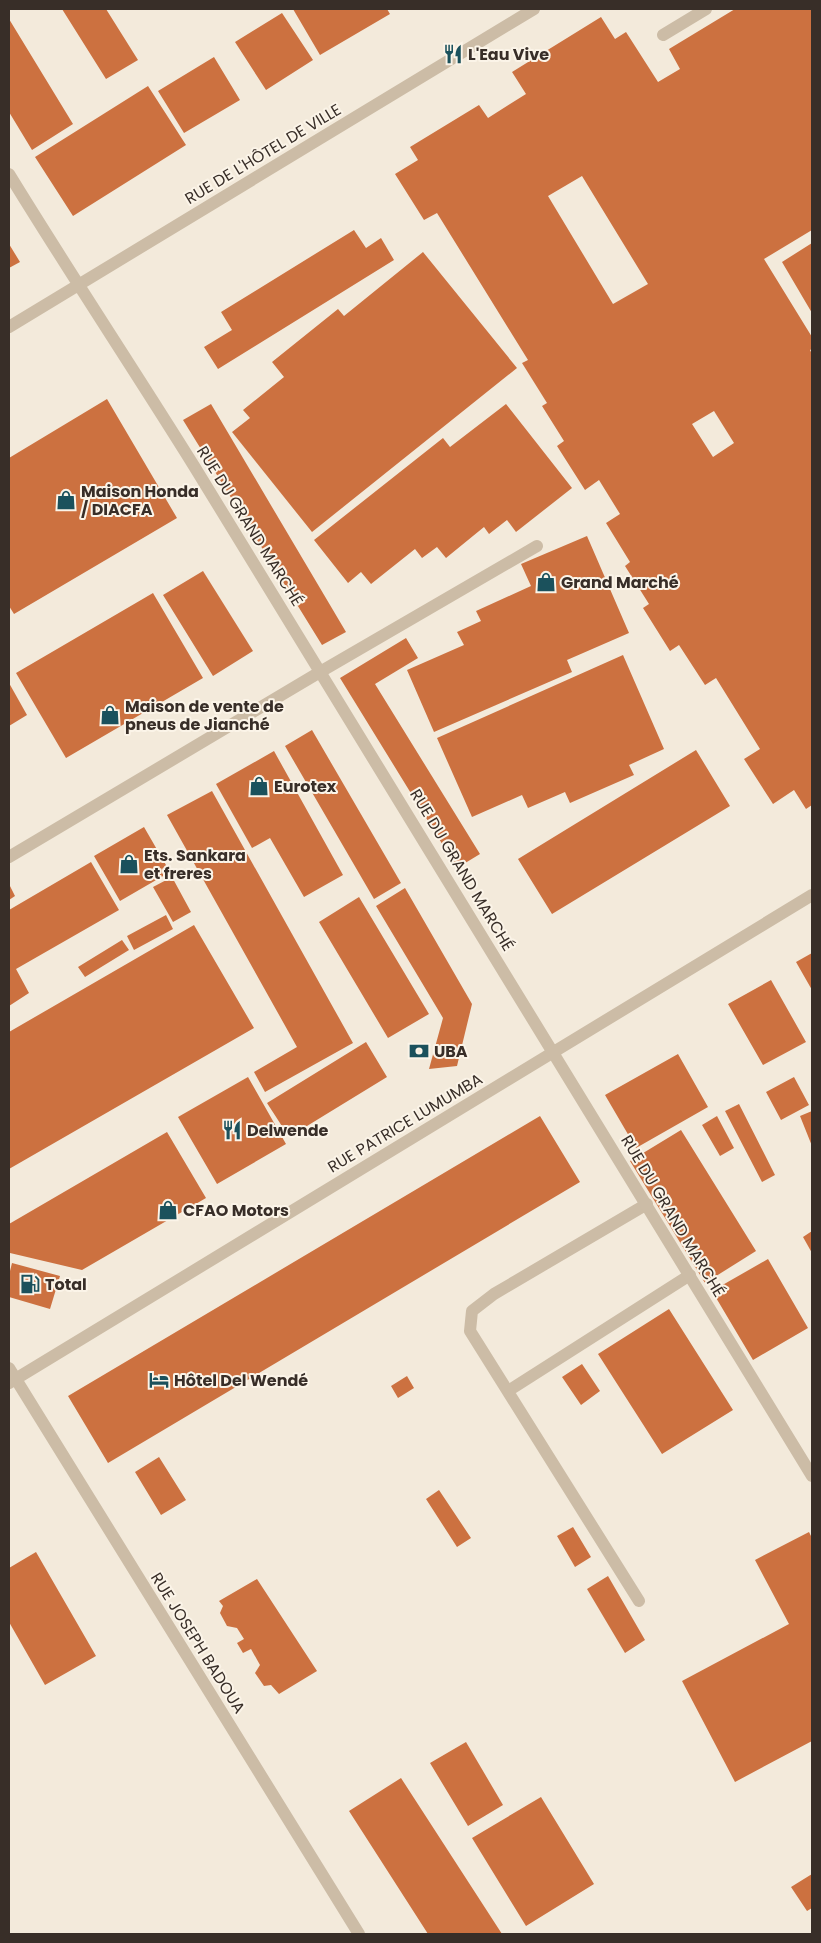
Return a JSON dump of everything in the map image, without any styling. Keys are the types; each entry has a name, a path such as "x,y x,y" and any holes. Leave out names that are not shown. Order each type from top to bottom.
{"street":[{"name":"RUE DE L'HÔTEL DE VILLE","path":"9,327 534,9"},
{"path":"663,35 706,9"},
{"name":"RUE DU GRAND MARCHÉ","path":"9,174 78,286 192,463 429,846 812,1476"},
{"path":"9,857 320,672 537,546"},
{"name":"RUE PATRICE LUMUMBA","path":"11,1377 812,895"},
{"path":"639,1601 470,1331 472,1311 494,1294 647,1204"},
{"path":"508,1391 690,1275"},
{"name":"RUE JOSEPH BADOUA","path":"11,1377 359,1934"}],"building":[{"path":"62,9 106,9 138,60 106,79"},
{"path":"293,9 387,9 390,14 320,55"},
{"path":"735,9 812,9 812,230 764,259 812,337 812,349 810,350 812,354 812,805 806,809 794,790 773,804 744,759 760,749 716,678 705,685 679,645 670,651 643,608 649,604 625,566 630,562 606,523 620,514 599,480 585,490 557,446 564,441 542,406 547,403 522,363 528,360 437,213 424,220 395,174 418,160 410,147 479,105 488,118 526,94 512,72 601,17 615,39 626,32 658,82 680,69 669,49","holes":["582,176 648,284 613,304 548,196","714,411 734,443 713,457 692,424"]},
{"path":"282,13 313,60 266,90 235,42"},
{"path":"9,19 73,124 32,150 9,112"},
{"path":"214,57 240,100 184,133 158,91"},
{"path":"148,86 186,145 73,216 35,157"},
{"path":"354,230 366,248 381,238 394,260 218,369 204,347 232,330 221,312"},
{"path":"812,243 812,313 782,262"},
{"path":"9,244 20,262 9,268"},
{"path":"423,252 517,368 312,532 232,432 250,418 243,410 284,377 272,362 338,309 344,316"},
{"path":"107,399 177,518 14,614 9,606 9,458"},
{"path":"211,404 346,632 322,645 183,420"},
{"path":"506,404 572,488 516,532 507,520 489,534 484,527 446,558 437,547 422,558 415,549 371,584 361,572 348,583 314,540 443,438 450,447"},
{"path":"587,536 629,633 567,660 572,672 434,732 407,670 464,645 457,632 481,621 476,611 531,586 521,564"},
{"path":"203,571 253,651 213,676 163,595"},
{"path":"153,593 203,678 66,758 16,673"},
{"path":"406,638 418,658 375,684 480,854 457,868 340,678"},
{"path":"623,655 664,749 629,765 634,775 570,803 565,792 528,808 522,795 472,817 437,738"},
{"path":"9,683 27,715 9,726"},
{"path":"312,730 401,883 374,899 285,746"},
{"path":"696,750 730,806 552,914 518,859"},
{"path":"274,751 343,875 304,897 270,838 252,848 216,784"},
{"path":"212,791 353,1043 265,1092 254,1072 297,1047 167,815"},
{"path":"144,827 170,872 120,901 94,856"},
{"path":"91,862 119,910 16,969 29,993 9,1006 9,910"},
{"path":"172,877 191,912 173,922 153,887"},
{"path":"9,884 15,896 9,900"},
{"path":"405,888 472,1004 457,1066 429,1069 443,1018 376,906"},
{"path":"359,897 429,1014 388,1038 319,922"},
{"path":"166,915 173,929 134,950 127,936"},
{"path":"194,925 254,1028 9,1169 9,1032"},
{"path":"122,940 129,950 85,977 78,967"},
{"path":"812,953 812,990 796,962"},
{"path":"771,980 806,1042 763,1065 728,1004"},
{"path":"366,1042 387,1077 289,1137 267,1103"},
{"path":"678,1054 708,1107 636,1148 605,1095"},
{"name":"Delwende","path":"248,1077 286,1144 217,1184 178,1117"},
{"path":"794,1077 809,1105 781,1120 766,1092"},
{"path":"739,1104 775,1175 762,1182 725,1111"},
{"path":"812,1111 812,1146 800,1116"},
{"path":"540,1116 580,1182 108,1463 68,1396"},
{"path":"717,1116 734,1148 720,1156 702,1125"},
{"path":"681,1130 756,1251 705,1283 630,1161"},
{"path":"167,1132 206,1198 82,1270 10,1253 9,1224"},
{"path":"812,1231 812,1253 803,1237"},
{"path":"768,1259 808,1328 753,1360 712,1291"},
{"path":"12,1263 60,1276 50,1309 9,1297 9,1275"},
{"path":"669,1309 733,1410 662,1454 598,1354"},
{"path":"582,1364 600,1391 581,1405 562,1377"},
{"path":"407,1376 414,1388 398,1398 391,1386"},
{"path":"159,1457 186,1500 161,1515 135,1472"},
{"path":"439,1490 471,1538 457,1547 426,1499"},
{"path":"573,1527 591,1557 575,1567 557,1536"},
{"path":"809,1532 812,1538 812,1741 735,1782 682,1681 789,1624 755,1560"},
{"path":"36,1552 96,1656 45,1685 9,1622 9,1568"},
{"path":"608,1576 645,1640 625,1653 587,1589"},
{"path":"257,1579 317,1671 279,1694 271,1685 264,1686 255,1673 260,1665 251,1649 243,1653 237,1643 244,1639 237,1628 227,1626 220,1613 223,1606 219,1601"},
{"path":"466,1742 503,1805 468,1826 430,1763"},
{"path":"401,1778 502,1934 428,1934 349,1811"},
{"path":"541,1797 594,1884 526,1926 472,1838"},
{"path":"812,1874 812,1908 807,1911 791,1887"}],"place":[{"name":"L'Eau Vive","path":"453,54"},
{"name":"Maison Honda / DIACFA","path":"66,500"},
{"name":"Grand Marché","path":"546,582"},
{"name":"Maison de vente de pneus de Jianché","path":"110,715"},
{"name":"Eurotex","path":"259,786"},
{"name":"Ets. Sankara et freres","path":"129,864"},
{"name":"UBA","path":"419,1051"},
{"name":"Delwende","path":"232,1130"},
{"name":"CFAO Motors","path":"168,1210"},
{"name":"Total","path":"30,1284"},
{"name":"Hôtel Del Wendé","path":"159,1380"}]}
